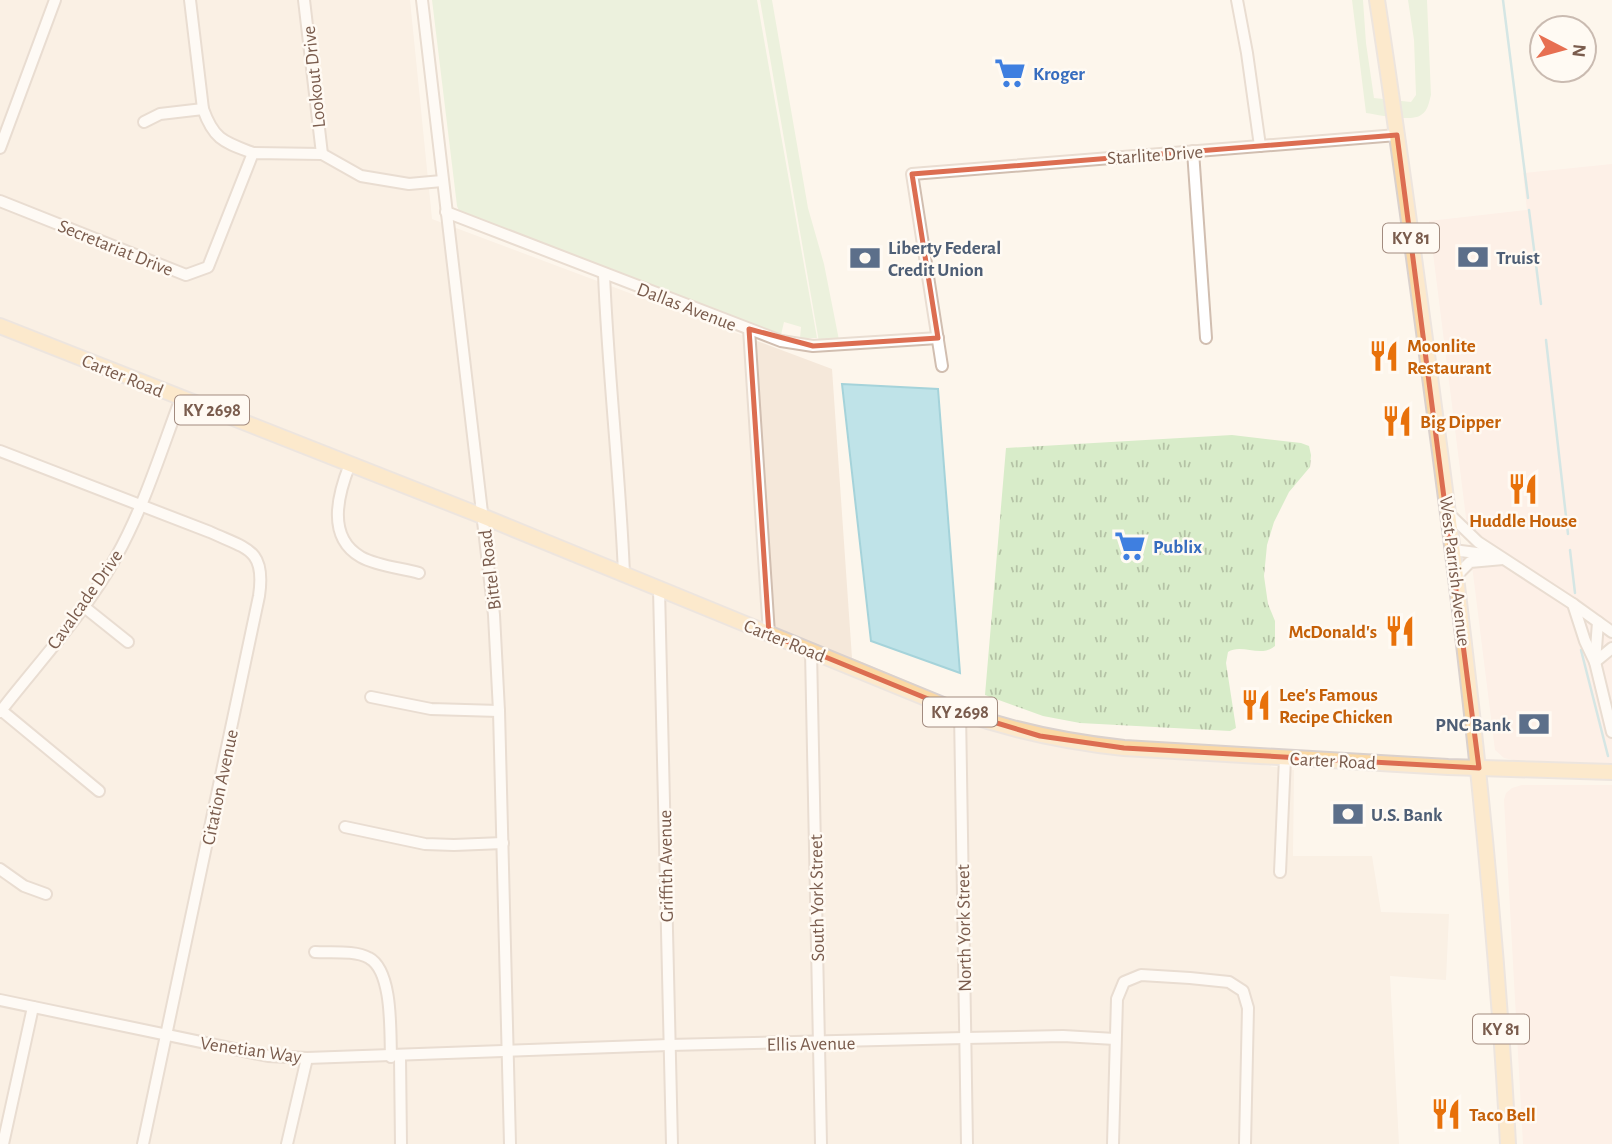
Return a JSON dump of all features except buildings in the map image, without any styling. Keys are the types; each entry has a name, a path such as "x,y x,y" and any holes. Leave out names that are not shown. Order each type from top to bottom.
{"main road":[{"name":"West Parrish Avenue","path":"1377,0 1457,575 1479,768 1508,1144"},
{"name":"Carter Road","path":"0,326 482,516 960,712 1016,730 1079,743 1285,758 1612,772"}],"street":[{"path":"0,148 55,0"},
{"path":"190,0 203,109 209,126 222,141 253,152 321,154 361,176 409,184 442,181"},
{"name":"Lookout Drive","path":"304,0 321,154"},
{"name":"Bittel Road","path":"422,0 494,615 503,843 510,1144"},
{"path":"1237,0 1260,146"},
{"path":"144,122 160,114 203,109"},
{"name":"Starlite Drive","path":"938,338 912,174 1397,135"},
{"path":"1194,151 1206,338"},
{"name":"Secretariat Drive","path":"0,201 186,275 208,267 253,152"},
{"name":"Dallas Avenue","path":"446,212 782,341 813,346 938,338"},
{"path":"604,274 620,481 624,574"},
{"path":"749,329 769,634"},
{"path":"938,338 942,366"},
{"name":"Cavalcade Drive","path":"1,711 83,606 116,557 139,507 181,398"},
{"name":"Citation Avenue","path":"0,451 243,547 257,559 262,575 143,1144"},
{"path":"350,464 341,485 337,507 339,529 346,544 360,557 419,573"},
{"path":"1448,513 1465,532 1611,631"},
{"path":"1454,550 1488,553 1503,559"},
{"path":"1457,575 1470,562 1503,559"},
{"name":"Griffith Avenue","path":"659,589 672,1144"},
{"path":"1573,604 1595,662 1612,732"},
{"path":"83,606 128,642"},
{"path":"1595,662 1598,622"},
{"path":"1595,662 1612,648"},
{"name":"South York Street","path":"811,651 821,1144"},
{"path":"371,697 431,709 499,711"},
{"path":"1,711 99,791"},
{"name":"North York Street","path":"960,712 967,1144"},
{"path":"1280,872 1285,758"},
{"path":"345,827 425,844 503,843"},
{"path":"0,869 24,886 46,894"},
{"path":"315,952 358,954 372,960 381,971 395,1057 401,1144"},
{"path":"1113,1144 1117,999 1124,982 1141,975 1229,982 1243,991 1247,999 1245,1144"},
{"name":"Venetian Way","path":"0,1000 268,1056 395,1057 507,1053"},
{"path":"3,1144 33,1007"},
{"name":"Ellis Avenue","path":"507,1053 669,1045 965,1038 1115,1039"},
{"path":"288,1144 307,1058"}],"highlighted area":[{"path":"1397,135 1479,768 1124,748 1040,736 960,712 769,634 749,329 813,346 938,338 912,174"}],"shaded area":[{"path":"0,0 410,0 432,219 832,369 852,658 986,714 1045,731 1294,770 1293,856 1372,856 1381,912 1449,914 1446,980 1390,976 1399,1144 0,1144"},
{"path":"1612,164 1612,764 1513,760 1504,758 1495,750 1429,221 1527,210 1523,173"},
{"path":"1522,785 1612,785 1612,1144 1523,1144 1504,800 1506,793 1512,788"}],"green space":[{"path":"432,0 757,0 817,338 800,338 801,327 784,322 781,335 459,211"},
{"path":"760,0 772,0 808,208 824,264 839,340 819,342"},
{"path":"1352,0 1363,0 1374,98 1411,102 1416,95 1414,40 1408,0 1427,0 1431,95 1427,109 1421,115 1403,118 1366,113"},
{"path":"1232,435 1301,443 1309,446 1311,455 1310,467 1289,492 1274,522 1267,545 1264,576 1268,604 1275,621 1275,646 1264,651 1239,649 1228,652 1226,663 1236,728 1230,731 1080,723 1043,716 985,695 1006,448"}],"water":[{"path":"842,384 938,389 960,673 871,641"}],"waterway":[{"path":"1503,0 1528,198"},
{"path":"1529,210 1541,304"},
{"path":"1546,340 1568,534"},
{"path":"1570,550 1575,593"},
{"path":"1581,650 1608,756"}],"place":[{"name":"Kroger","path":"1010,73"},
{"name":"Truist","path":"1473,257"},
{"name":"Liberty Federal Credit Union","path":"865,258"},
{"name":"Moonlite Restaurant","path":"1384,356"},
{"name":"Big Dipper","path":"1397,421"},
{"name":"Huddle House","path":"1523,489"},
{"name":"Publix","path":"1130,546"},
{"name":"McDonald's","path":"1400,631"},
{"name":"Lee's Famous Recipe Chicken","path":"1256,705"},
{"name":"PNC Bank","path":"1534,724"},
{"name":"U.S. Bank","path":"1348,814"},
{"name":"Taco Bell","path":"1446,1114"}]}
